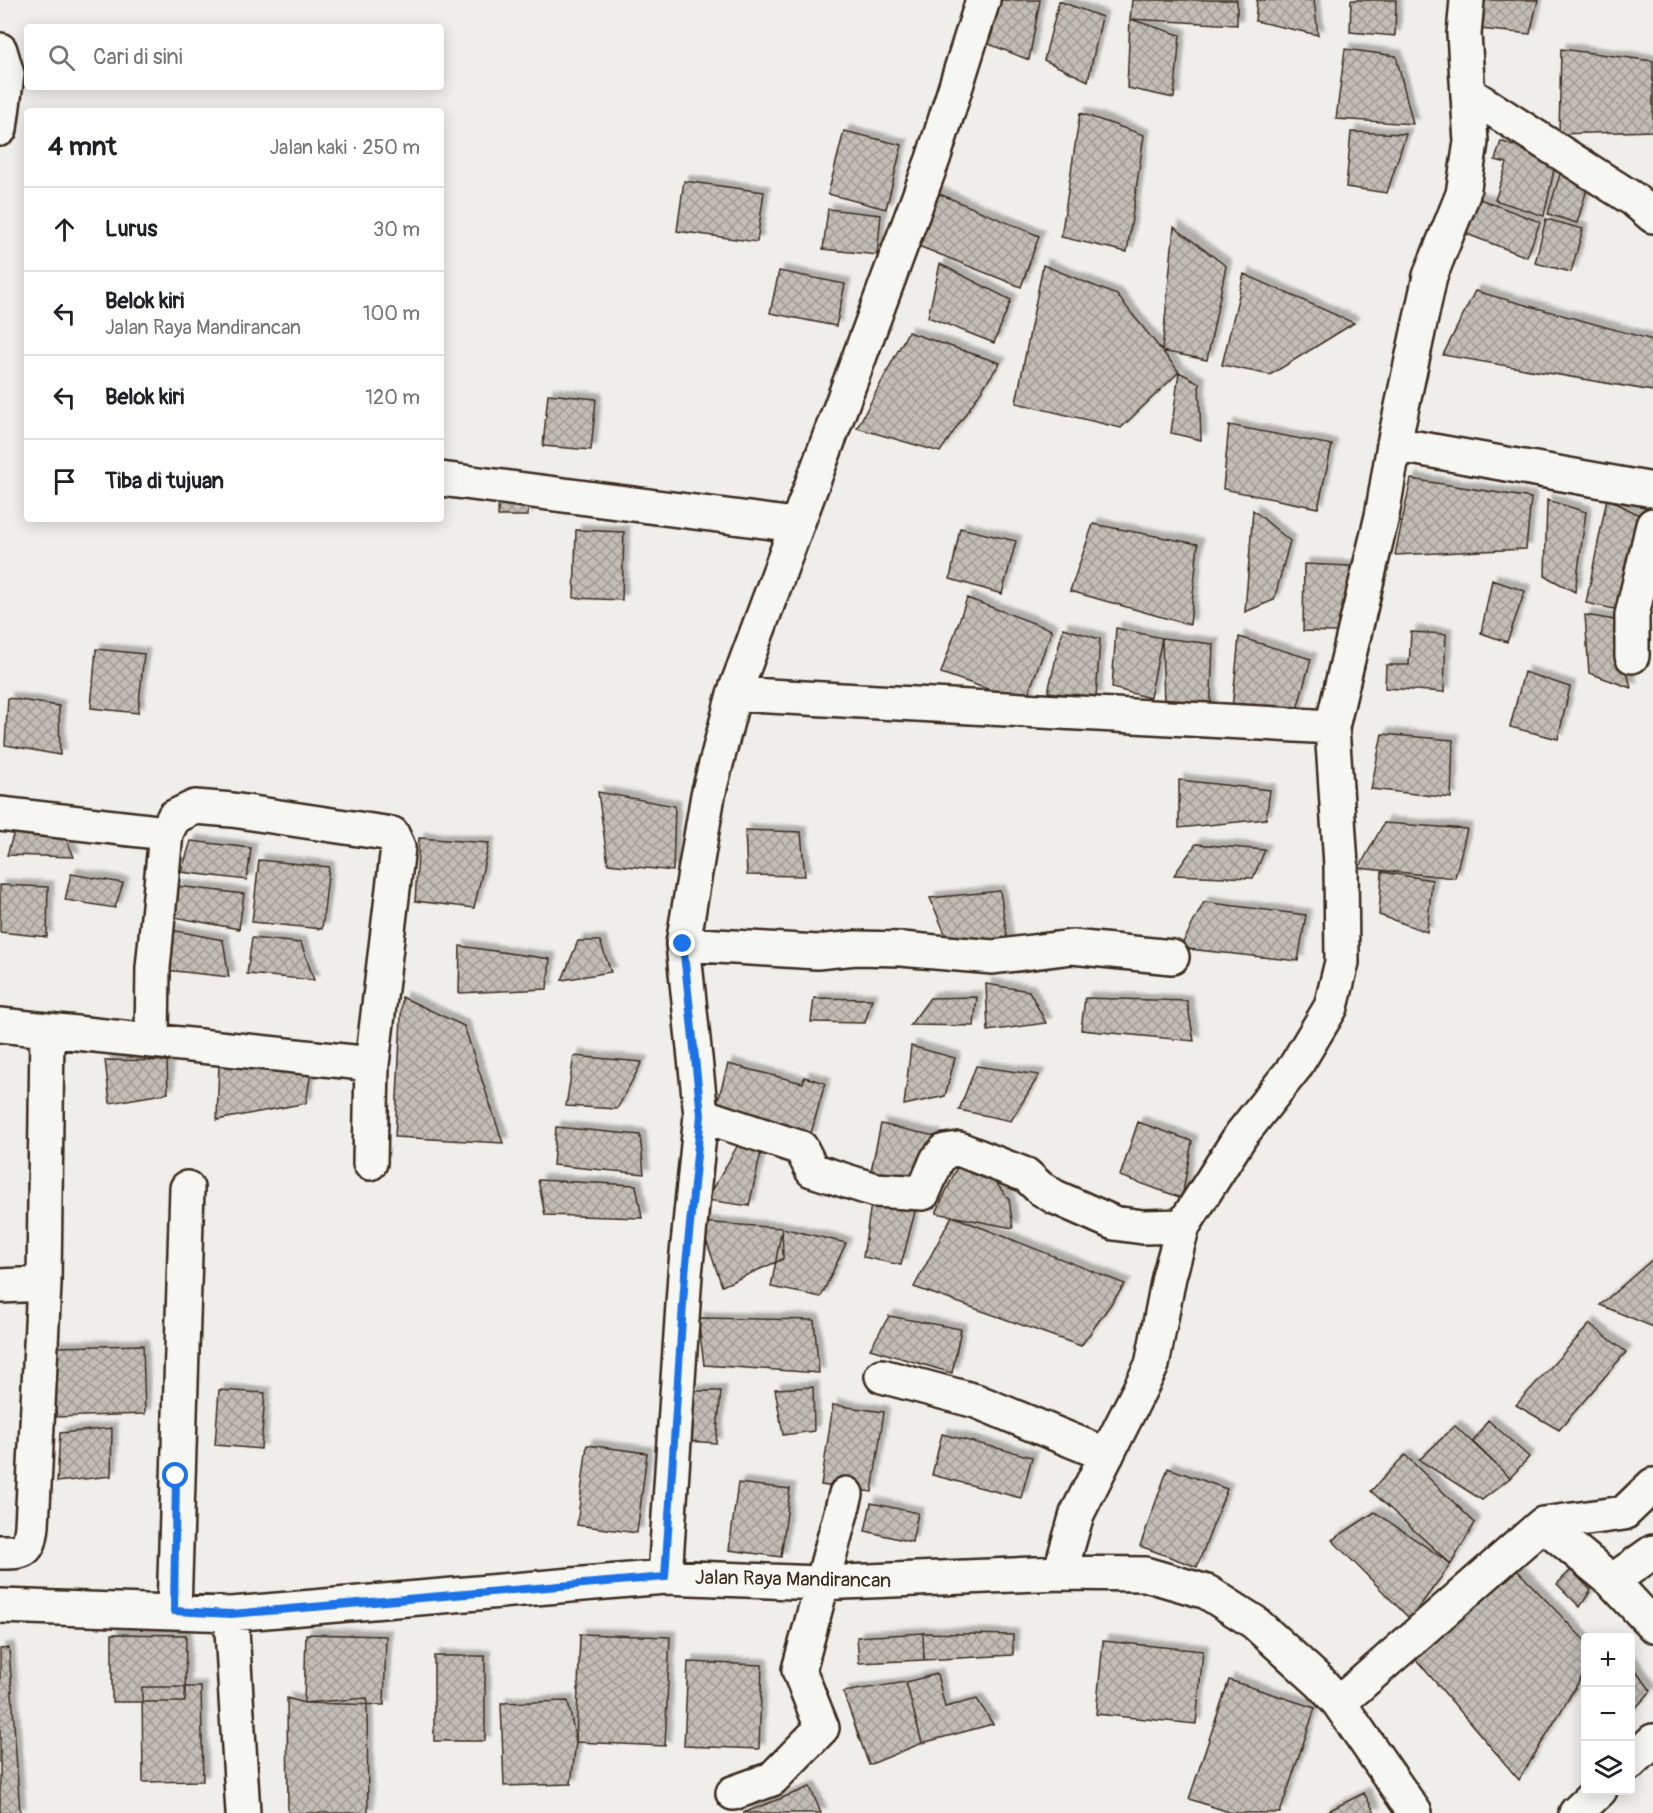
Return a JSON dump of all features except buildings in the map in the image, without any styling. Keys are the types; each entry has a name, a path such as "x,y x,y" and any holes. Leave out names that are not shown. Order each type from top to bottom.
{"street":[{"path":"665,1577 684,1285 701,1115 683,944 708,795 734,694 933,159 983,0"},
{"path":"1060,1573 1077,1514 1152,1365 1169,1277 1183,1226 1241,1135 1295,1067 1331,1007 1342,962 1341,865 1332,728 1382,516 1394,444 1430,276 1463,194 1471,142 1464,34 1467,0"},
{"path":"0,50 7,74 0,129"},
{"path":"1469,94 1633,199 1653,216"},
{"path":"1394,444 1653,490"},
{"path":"444,479 795,525"},
{"path":"1632,656 1632,615 1653,525"},
{"path":"734,694 1332,728"},
{"path":"152,1040 153,968 166,833 174,817 195,807 243,811 392,834 398,847 372,1064 370,1162"},
{"path":"0,814 166,833"},
{"path":"683,944 818,952 856,948 901,949 993,957 1072,946 1172,957"},
{"path":"0,1025 372,1064"},
{"path":"0,1552 24,1550 29,1546 31,1538 44,1284 47,1030"},
{"path":"701,1115 801,1148 812,1170 875,1190 923,1193 937,1160 945,1151 959,1149 1026,1174 1040,1188 1055,1197 1114,1223 1143,1227 1183,1226"},
{"path":"174,1611 187,1188"},
{"path":"0,1286 44,1284"},
{"path":"882,1376 976,1401 1107,1455"},
{"path":"1339,1703 1543,1524 1624,1513 1653,1485"},
{"path":"733,1793 772,1779 822,1728 799,1670 820,1583 846,1494"},
{"path":"1543,1524 1612,1581 1653,1625"},
{"path":"1612,1581 1653,1552"},
{"name":"Jalan Raya Mandirancan","path":"0,1606 231,1614 665,1577 820,1583 1060,1573 1145,1574 1207,1592 1254,1622 1321,1683 1339,1703 1415,1813"},
{"path":"231,1614 243,1813"},
{"path":"1635,1758 1653,1741"},
{"path":"1576,1813 1596,1795"}],"route":[{"path":"176,1476 174,1611 231,1614 665,1577 685,1274 701,1115 683,944"}]}
